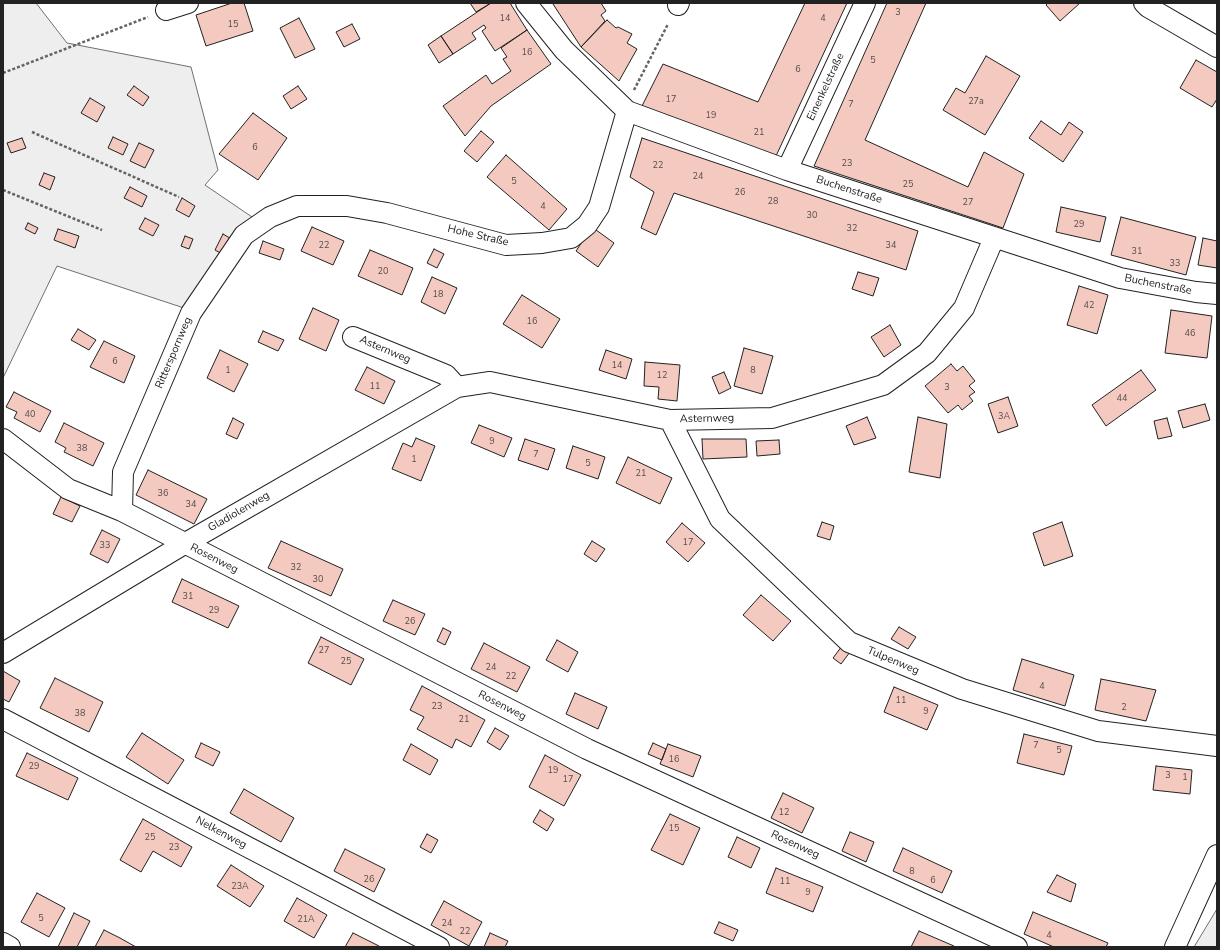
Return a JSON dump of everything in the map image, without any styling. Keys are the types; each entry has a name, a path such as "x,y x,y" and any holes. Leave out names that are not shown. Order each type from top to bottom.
{"street":[{"path":"166,10 188,3"},
{"name":"Buchenstraße","path":"526,3 564,50 626,110 787,170 1120,278 1196,292 1217,294"},
{"name":"Einenkelstraße","path":"787,170 865,3"},
{"path":"1144,3 1148,7 1217,47"},
{"name":"Hohe Straße","path":"270,217 297,206 347,206 387,213 506,245 542,244 571,238 587,225 599,207 626,110"},
{"name":"Ritterspornweg","path":"122,511 123,472 191,313 244,235 270,217"},
{"name":"Asternweg","path":"354,337 446,375 457,387 490,382 670,420 772,418 883,385 927,353 964,308 994,238"},
{"name":"Gladiolenweg","path":"3,652 184,544 457,387"},
{"name":"Tulpenweg","path":"670,420 720,519 849,642 962,690 1098,731 1217,746"},
{"name":"Rosenweg","path":"3,439 68,489 122,511 587,749 1017,947"},
{"name":"Nelkenweg","path":"3,719 439,947"},
{"path":"1175,947 1217,854"},
{"path":"3,944 10,947"}],"path":[{"path":"626,110 678,4"},
{"path":"3,73 166,10"},
{"path":"32,132 179,197"},
{"path":"3,190 102,230"}],"shaded area":[{"path":"3,3 36,3 67,43 191,67 218,170 205,185 255,219 187,309 57,266 3,378"},
{"path":"1217,909 1217,947 1194,947"}],"building":[{"path":"232,3 244,3 253,31 206,46 196,15"},
{"path":"470,3 491,3 476,12"},
{"path":"491,3 510,3 527,30 495,51 482,31 486,28 484,25 472,33 476,39 453,54 441,36"},
{"path":"601,3 606,11 601,15 605,21 581,47 553,4"},
{"path":"805,3 847,3 776,156 642,106 663,64 758,102"},
{"path":"887,3 926,3 865,140 968,187 984,152 1024,174 1003,228 814,166"},
{"path":"1048,3 1080,3 1060,21 1046,5"},
{"path":"299,18 315,49 295,58 280,28"},
{"path":"607,20 616,28 618,27 632,34 627,43 637,49 619,81 581,47"},
{"path":"352,24 360,39 344,47 336,32"},
{"path":"527,30 551,64 491,106 465,136 443,106 486,75 492,84 511,71 503,59 507,57 501,48"},
{"path":"441,36 453,54 439,63 428,45"},
{"path":"986,56 1020,76 985,135 943,110 956,88 965,93"},
{"path":"1196,60 1217,72 1217,99 1212,107 1180,88"},
{"path":"134,86 149,97 143,106 127,95"},
{"path":"298,86 307,99 291,109 283,96"},
{"path":"90,98 105,107 97,122 81,113"},
{"path":"253,113 287,138 258,180 219,154"},
{"path":"1041,121 1061,135 1069,122 1083,132 1063,162 1029,138"},
{"path":"481,131 494,142 477,162 464,151"},
{"path":"113,137 128,144 123,155 108,148"},
{"path":"22,138 26,148 11,153 7,143"},
{"path":"642,138 918,231 906,270 674,193 656,235 641,228 654,192 630,177"},
{"path":"139,143 154,150 145,168 130,161"},
{"path":"506,155 567,209 549,230 487,177"},
{"path":"44,173 55,177 50,190 39,185"},
{"path":"130,187 147,196 142,207 124,198"},
{"path":"182,198 195,206 189,217 176,210"},
{"path":"1061,207 1106,217 1100,242 1056,232"},
{"path":"1121,217 1196,237 1186,275 1111,255"},
{"path":"145,218 159,225 153,236 139,229"},
{"path":"28,223 38,228 35,234 25,229"},
{"path":"312,227 344,241 333,265 301,251"},
{"path":"592,227 614,243 598,267 576,251"},
{"path":"58,229 79,236 75,248 54,240"},
{"path":"223,234 233,240 224,255 215,250"},
{"path":"185,236 193,239 189,249 181,246"},
{"path":"1203,238 1217,241 1217,268 1198,265"},
{"path":"263,241 284,249 280,260 259,253"},
{"path":"434,249 444,254 437,268 427,263"},
{"path":"370,250 413,268 402,295 358,276"},
{"path":"858,272 879,278 873,296 852,289"},
{"path":"432,277 457,288 445,314 421,302"},
{"path":"1079,286 1108,295 1097,334 1067,325"},
{"path":"522,295 560,319 542,348 503,324"},
{"path":"313,308 339,320 326,351 299,339"},
{"path":"1171,310 1212,316 1207,358 1165,353"},
{"path":"890,325 901,345 884,357 871,337"},
{"path":"78,329 96,340 89,350 71,340"},
{"path":"263,331 284,340 278,351 258,342"},
{"path":"104,341 135,356 124,383 90,367"},
{"path":"744,348 773,356 762,394 734,386"},
{"path":"220,350 248,364 234,392 207,378"},
{"path":"606,350 632,359 626,379 599,370"},
{"path":"645,362 680,365 677,401 658,399 659,387 644,386"},
{"path":"951,364 957,371 963,366 975,381 969,386 975,392 969,396 973,401 962,410 958,405 948,413 925,386"},
{"path":"367,367 395,381 384,404 355,390"},
{"path":"1141,370 1156,390 1106,426 1092,405"},
{"path":"724,372 731,388 719,394 712,377"},
{"path":"14,392 51,411 40,432 14,418 17,412 6,407"},
{"path":"1008,397 1018,426 998,433 988,404"},
{"path":"1205,404 1210,420 1183,428 1178,411"},
{"path":"867,417 876,438 854,445 846,426"},
{"path":"918,417 947,424 940,478 909,472"},
{"path":"233,418 244,424 237,439 226,434"},
{"path":"1167,418 1172,436 1158,439 1154,421"},
{"path":"64,423 104,443 93,466 64,452 66,448 55,442"},
{"path":"479,425 512,438 504,457 471,443"},
{"path":"416,438 435,446 421,481 392,469 403,443 412,447"},
{"path":"525,439 555,449 548,470 518,460"},
{"path":"702,439 746,439 747,457 703,459"},
{"path":"779,440 780,454 757,456 756,441"},
{"path":"573,446 605,457 598,479 566,468"},
{"path":"628,457 672,478 660,504 616,483"},
{"path":"148,470 207,499 194,524 136,495"},
{"path":"61,497 80,506 72,522 53,514"},
{"path":"822,522 834,526 830,540 817,536"},
{"path":"1062,522 1073,556 1044,566 1033,533"},
{"path":"682,523 705,543 688,562 666,542"},
{"path":"102,530 120,539 108,563 90,554"},
{"path":"281,541 343,569 331,596 268,568"},
{"path":"592,541 605,549 596,562 584,554"},
{"path":"182,579 239,606 228,628 172,602"},
{"path":"761,595 791,621 773,641 743,615"},
{"path":"393,600 425,614 415,635 383,621"},
{"path":"899,627 916,637 908,649 891,639"},
{"path":"443,628 451,632 445,645 437,641"},
{"path":"321,637 364,659 351,685 308,663"},
{"path":"557,640 578,652 568,672 546,660"},
{"path":"484,643 530,667 517,692 471,669"},
{"path":"842,646 850,652 841,664 833,658"},
{"path":"1022,659 1074,675 1065,706 1013,690"},
{"path":"3,671 20,681 9,702 3,699"},
{"path":"55,678 103,702 89,732 40,708"},
{"path":"1101,679 1156,690 1146,721 1095,710"},
{"path":"422,686 485,720 471,747 456,739 452,748 417,729 424,717 410,710"},
{"path":"894,687 938,705 927,730 884,712"},
{"path":"575,693 607,707 598,729 566,714"},
{"path":"495,728 509,736 500,750 487,742"},
{"path":"142,733 184,760 168,784 126,757"},
{"path":"1024,734 1072,746 1064,775 1017,763"},
{"path":"201,743 220,752 213,766 195,757"},
{"path":"653,743 666,749 662,760 648,754"},
{"path":"411,744 438,760 430,775 403,760"},
{"path":"668,744 701,756 693,777 660,764"},
{"path":"27,753 78,778 68,800 16,776"},
{"path":"545,755 581,775 564,806 529,787"},
{"path":"1156,766 1192,770 1190,794 1153,790"},
{"path":"244,789 294,818 281,842 230,813"},
{"path":"783,793 814,808 802,833 771,818"},
{"path":"540,810 554,819 547,831 533,822"},
{"path":"670,814 700,828 683,865 651,850"},
{"path":"143,819 192,847 181,867 153,851 141,872 120,860"},
{"path":"850,832 874,842 866,862 842,851"},
{"path":"427,834 438,840 431,853 420,847"},
{"path":"737,837 760,848 751,868 728,857"},
{"path":"903,848 952,871 942,893 893,871"},
{"path":"345,849 385,869 374,892 334,871"},
{"path":"231,865 264,886 250,907 217,886"},
{"path":"776,868 823,887 813,912 766,893"},
{"path":"1057,875 1076,884 1071,902 1047,892"},
{"path":"37,893 65,908 49,937 21,922"},
{"path":"297,898 327,915 314,938 284,921"},
{"path":"444,901 482,922 469,946 431,925"},
{"path":"1033,912 1108,943 1106,947 1054,947 1024,934"},
{"path":"74,913 90,921 77,947 58,947"},
{"path":"719,922 738,930 733,941 714,933"},
{"path":"104,930 120,938 136,947 95,947"},
{"path":"919,931 954,946 954,947 911,947"},
{"path":"353,933 379,946 345,947"},
{"path":"490,933 508,941 505,947 484,947"}]}
